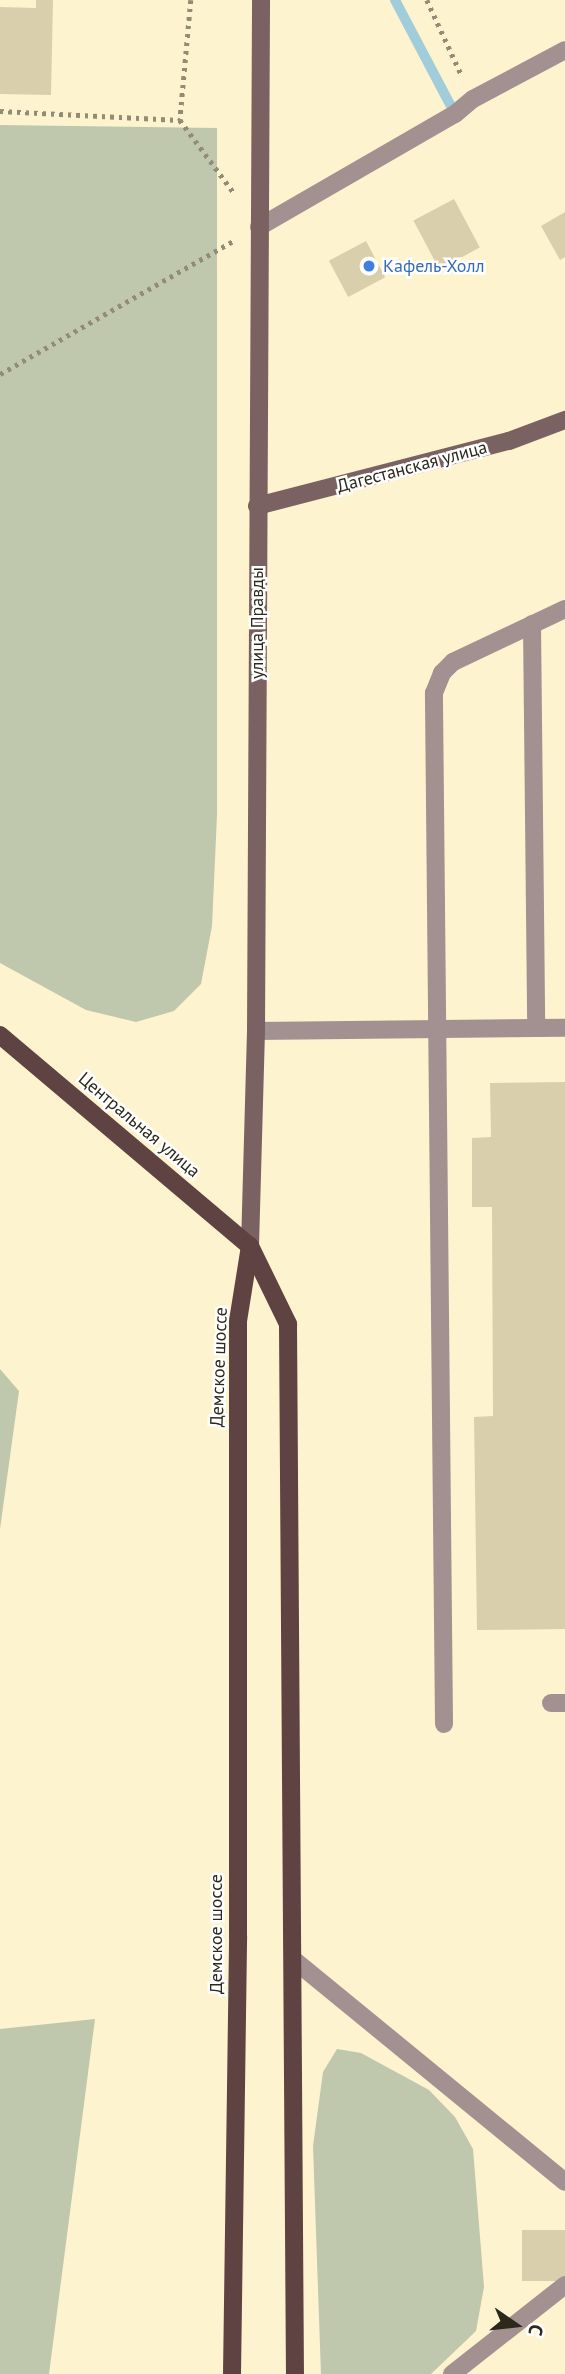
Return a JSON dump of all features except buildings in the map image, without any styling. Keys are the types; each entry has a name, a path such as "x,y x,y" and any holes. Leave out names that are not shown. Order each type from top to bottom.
{"main road":[{"name":"улица Правды","path":"250,1246 256,1031 261,0"},
{"name":"Дагестанская улица","path":"257,506 509,441 565,420"},
{"name":"Центральная улица","path":"0,1035 250,1246"},
{"path":"250,1246 288,1324 295,2374"},
{"name":"Демское шоссе","path":"232,2374 238,1936 238,1321 250,1246"}],"lane":[{"path":"259,227 455,114 473,99 565,50"},
{"path":"444,1724 434,693 442,673 453,662 565,609"},
{"path":"532,624 536,1028"},
{"path":"256,1031 565,1028"},
{"path":"294,1960 565,2182"},
{"path":"452,2374 565,2285"}],"path":[{"path":"0,374 259,227 180,120 191,0"},
{"path":"427,0 473,99"},
{"path":"0,111 180,120"}],"green space":[{"path":"0,125 217,128 217,815 212,926 201,984 174,1011 136,1022 86,1010 0,963"},
{"path":"0,1369 19,1391 0,1529"},
{"path":"95,2019 49,2374 0,2374 0,2029"},
{"path":"337,2049 361,2053 429,2090 455,2117 473,2149 484,2287 476,2331 431,2374 321,2374 313,2146 323,2072"}],"waterway":[{"path":"395,0 455,114"}],"place":[{"name":"Кафель-Холл","path":"369,266"}]}
